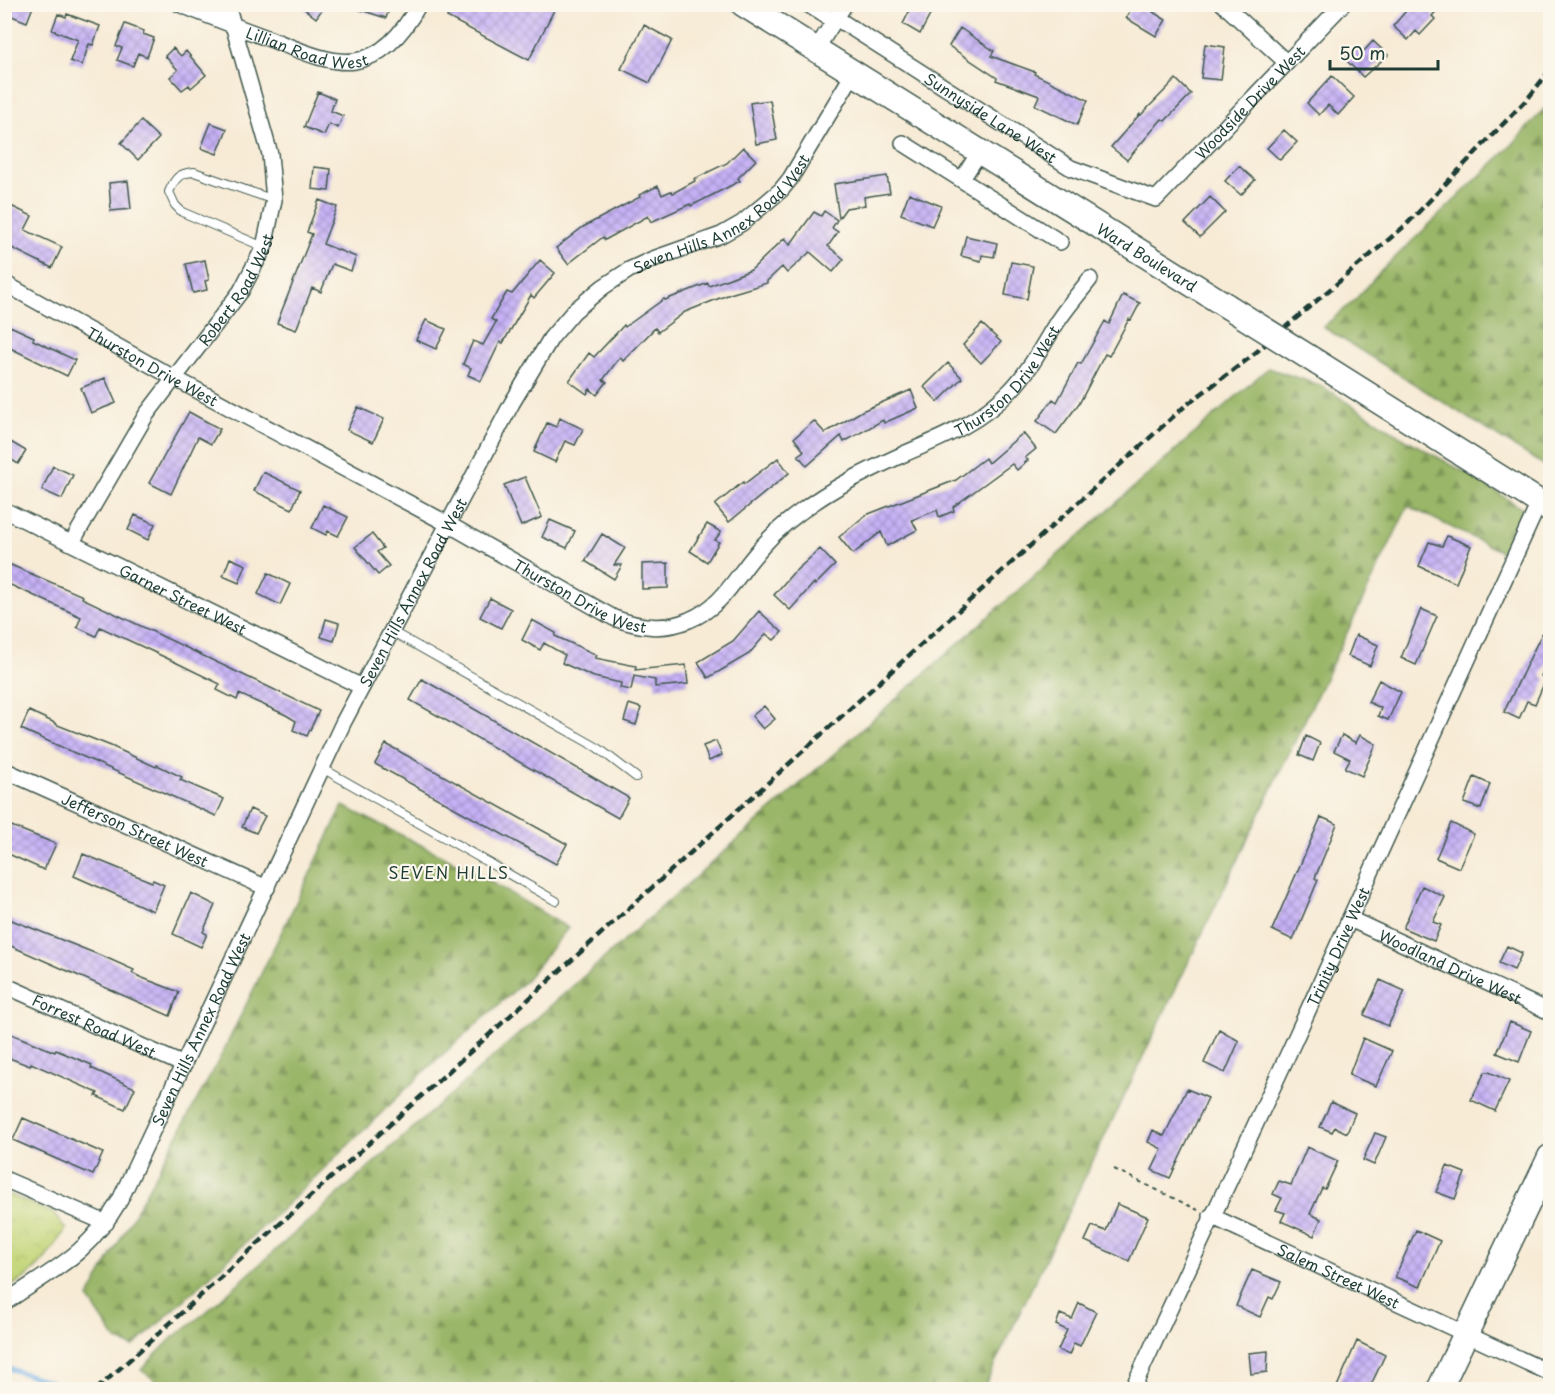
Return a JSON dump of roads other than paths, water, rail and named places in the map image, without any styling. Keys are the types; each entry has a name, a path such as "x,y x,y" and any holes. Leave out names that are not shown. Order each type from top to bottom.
{"main road":[{"name":"Ward Boulevard","path":"743,4 1545,506"},
{"path":"1439,1389 1551,1157"}],"street":[{"name":"Lillian Road West","path":"179,4 314,55 354,61 366,58 392,42 412,18 419,4"},
{"name":"Robert Road West","path":"72,542 146,415 241,291 264,247 274,200 270,154 227,4"},
{"name":"Sunnyside Lane West","path":"807,4 1071,168 1156,199"},
{"path":"815,51 845,4"},
{"path":"1223,4 1286,62"},
{"name":"Woodside Drive West","path":"1156,199 1343,4"},
{"name":"Seven Hills Annex Road West","path":"4,1303 63,1266 83,1249 106,1223 144,1152 322,768 362,687 512,403 551,338 574,311 603,287 629,270 721,235 742,224 761,208 781,190 790,178 853,74"},
{"path":"903,143 1060,242"},
{"path":"962,179 979,153"},
{"name":"Thurston Drive West","path":"4,283 174,378 448,524 614,618 650,627 670,626 705,613 719,602 771,537 819,497 906,453 942,439 989,410 1031,366 1055,326 1090,279"},
{"name":"Trinity Drive West","path":"1132,1389 1545,506"},
{"name":"Garner Street West","path":"4,510 362,687"},
{"name":"Jefferson Street West","path":"4,770 267,888"},
{"name":"Woodland Drive West","path":"1350,919 1551,1012"},
{"name":"Forrest Road West","path":"4,985 184,1065"},
{"path":"4,1179 106,1223"},
{"name":"Salem Street West","path":"1211,1216 1551,1373"}],"lane":[{"path":"264,247 182,212 175,205 169,192 176,177 194,172 274,200"},
{"path":"391,631 598,748 636,777"},
{"path":"322,768 556,901"}],"waterway":[{"path":"4,1367 77,1390"}],"railway":[{"path":"96,1390 1185,406 1248,359 1407,224 1529,97 1550,70"}],"district":[{"name":"SEVEN HILLS","path":"449,872"}]}
